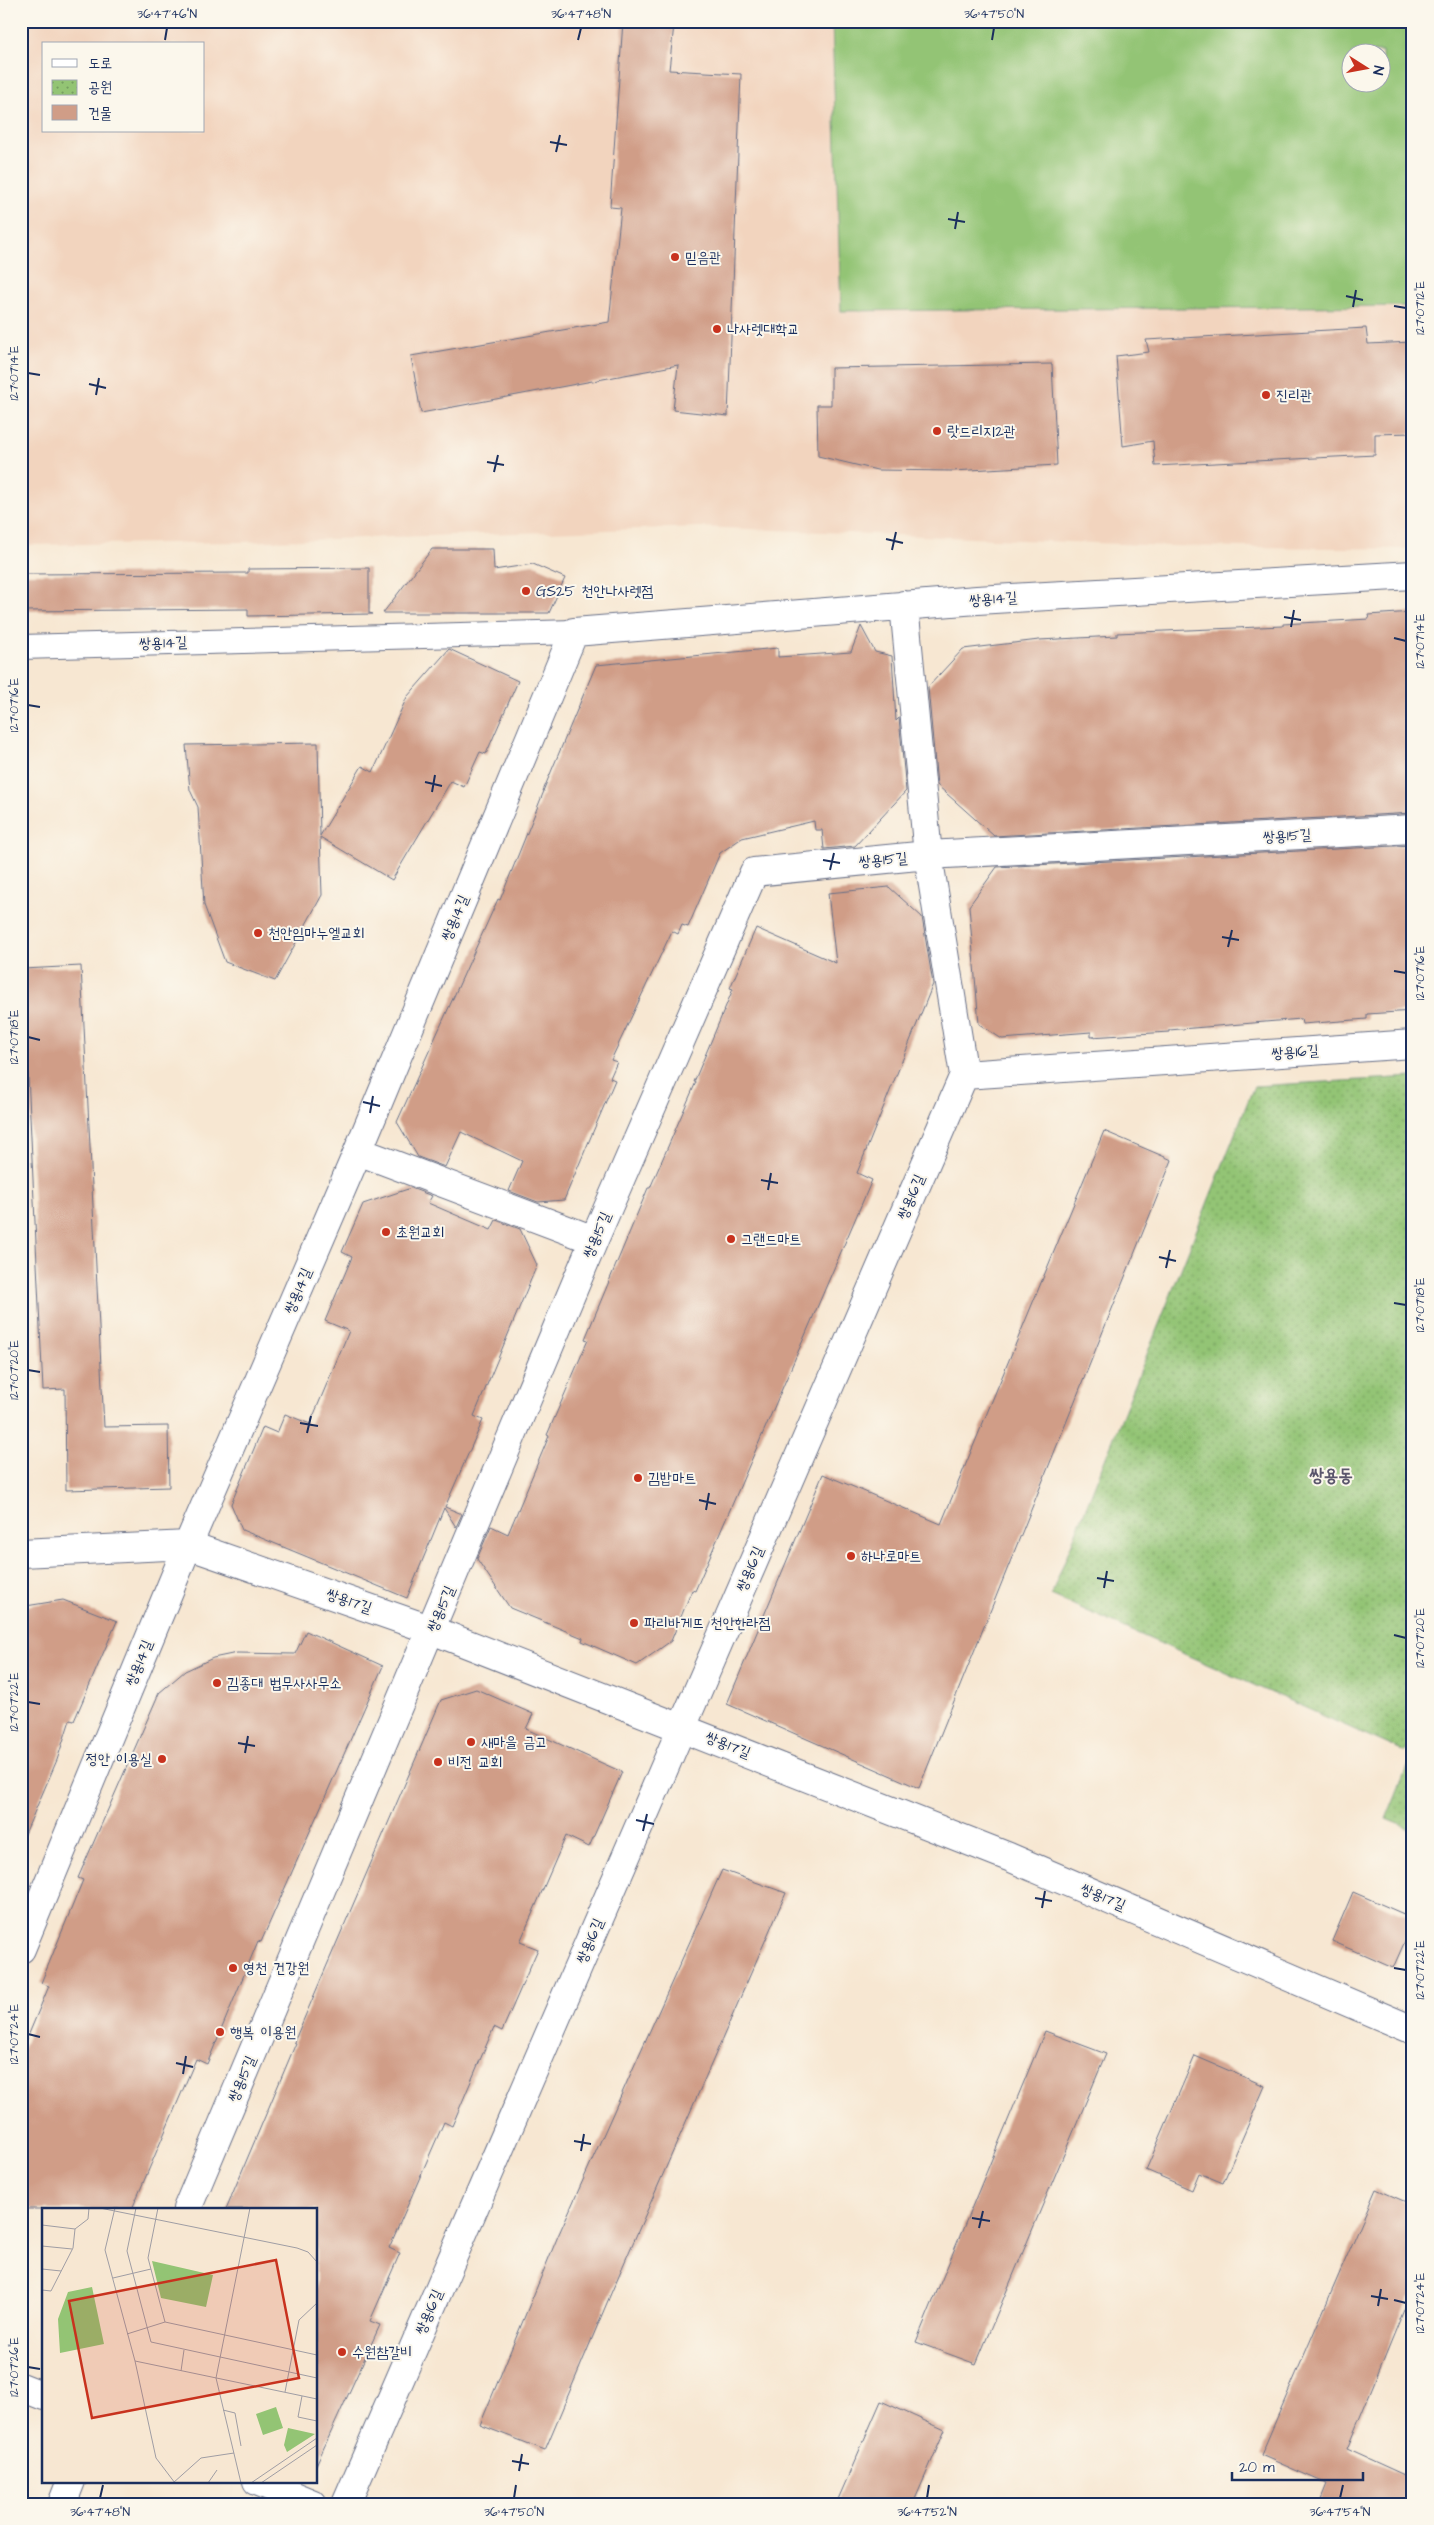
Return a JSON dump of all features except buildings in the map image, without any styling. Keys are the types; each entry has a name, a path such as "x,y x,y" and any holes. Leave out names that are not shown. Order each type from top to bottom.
{"street":[{"name":"쌍용14길","path":"21,1949 188,1546 358,1151 574,632 904,606 1413,575"},
{"path":"904,606 928,855 964,1075"},
{"name":"쌍용15길","path":"187,2208 432,1630 594,1240 754,872 928,855 1413,829"},
{"name":"쌍용16길","path":"346,2504 964,1075 1413,1044"},
{"path":"358,1151 594,1240"},
{"name":"쌍용17길","path":"21,1553 188,1546 432,1630 682,1727 1009,1857 1413,2030"},
{"path":"21,2387 42,2395"},
{"path":"62,2504 71,2482"},
{"path":"259,2482 313,2504"}],"lane":[{"name":"쌍용14길","path":"21,647 574,632"}],"shaded area":[{"name":"나사렛대학교","path":"21,21 1413,21 1413,549 1170,546 699,527 237,542 21,545"}],"green space":[{"path":"832,21 1413,21 1413,306 841,311"},
{"path":"1413,1077 1413,1736 1405,1752 1051,1595 1254,1086"},
{"path":"1413,1756 1413,1830 1386,1819"}],"place":[{"name":"믿음관","path":"675,257"},
{"name":"나사렛대학교","path":"717,329"},
{"name":"진리관","path":"1266,395"},
{"name":"랏드리지2관","path":"937,431"},
{"name":"GS25 천안나사렛점","path":"526,591"},
{"name":"천안임마누엘교회","path":"258,933"},
{"name":"초원교회","path":"386,1232"},
{"name":"그랜드마트","path":"731,1239"},
{"name":"김밥마트","path":"638,1478"},
{"name":"하나로마트","path":"851,1556"},
{"name":"파리바게뜨 천안한라점","path":"634,1623"},
{"name":"김종대 법무사사무소","path":"217,1683"},
{"name":"새마을 금고","path":"471,1742"},
{"name":"정안 이용실","path":"162,1759"},
{"name":"비전 교회","path":"438,1762"},
{"name":"영천 건강원","path":"233,1968"},
{"name":"행복 이용원","path":"220,2032"},
{"name":"수원참갈비","path":"342,2352"}],"district":[{"name":"쌍용동","path":"1331,1475"}]}
